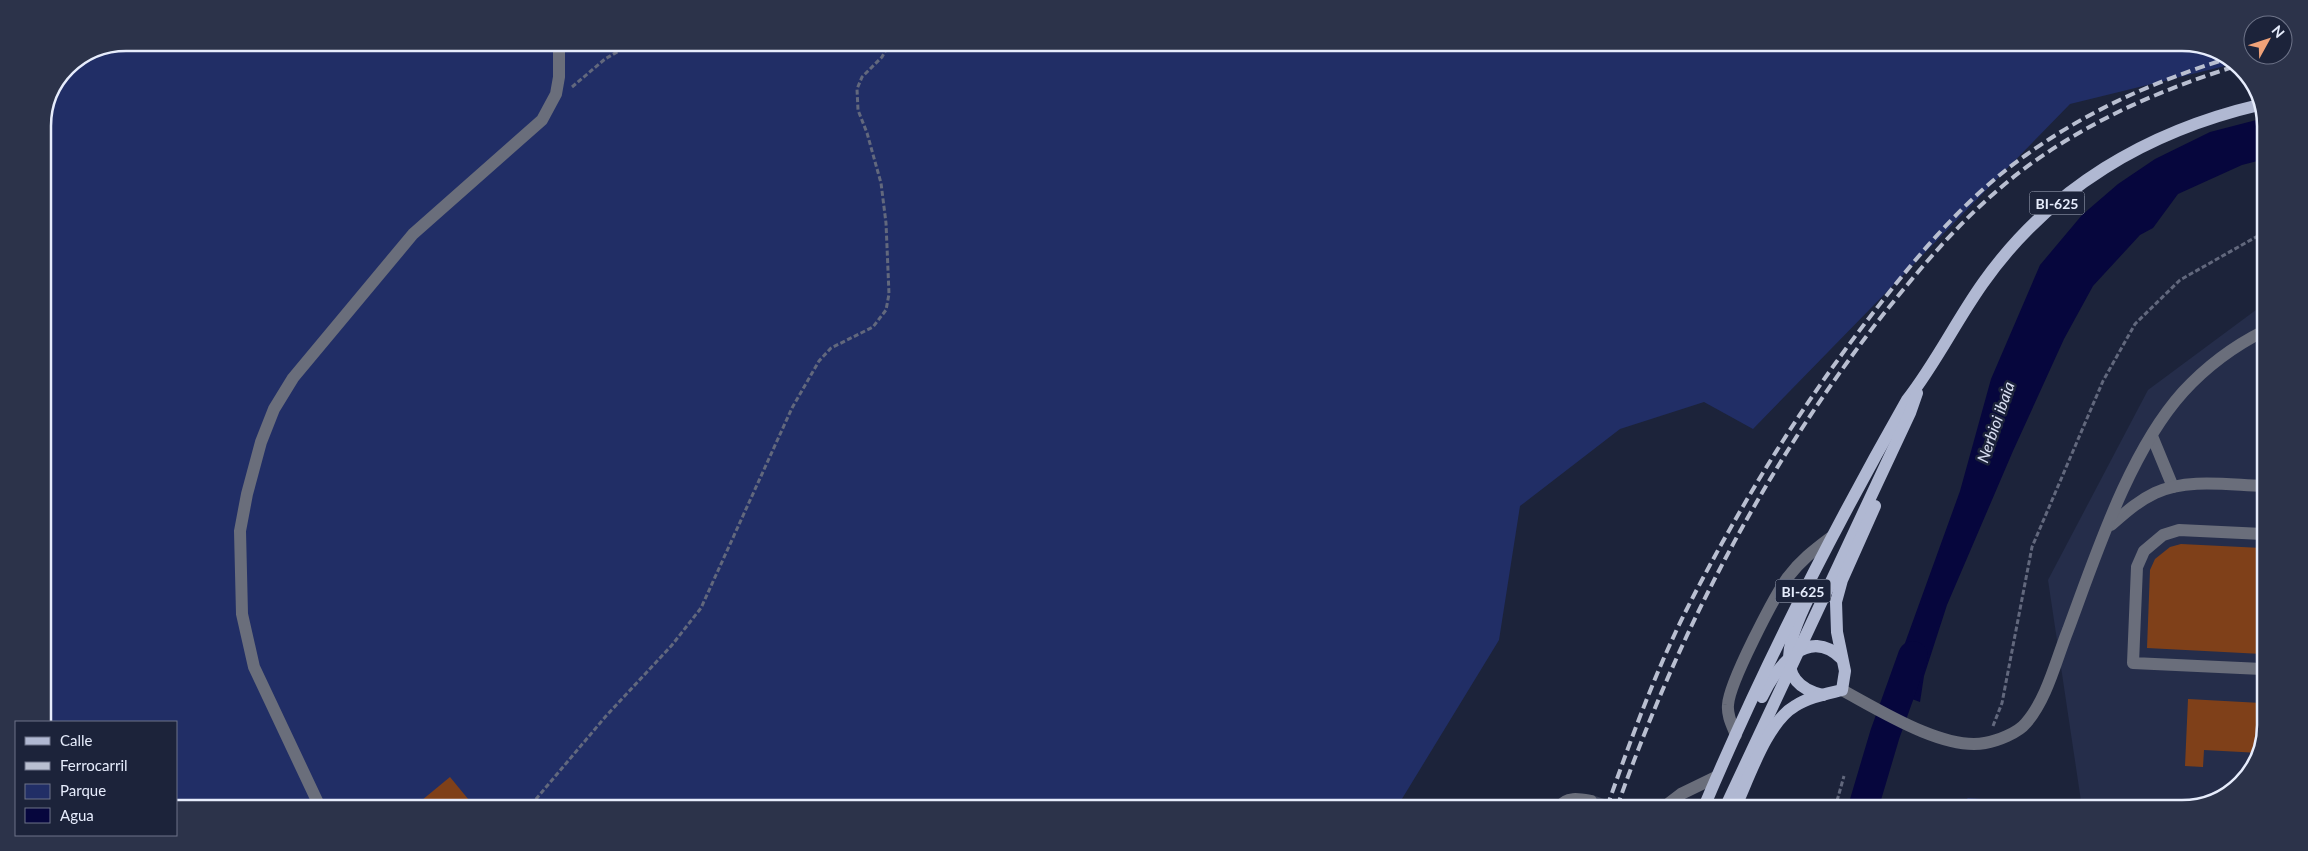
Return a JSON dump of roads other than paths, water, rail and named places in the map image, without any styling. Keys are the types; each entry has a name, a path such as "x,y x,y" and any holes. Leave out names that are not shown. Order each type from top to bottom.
{"main road":[{"name":"BI-625","path":"1707,800 1736,735 1845,510 1907,400 1920,383 1984,281 2006,253 2062,199 2125,154 2157,138 2222,114 2254,106"},
{"path":"1729,800 1792,659 1910,413 1920,383"},
{"path":"1739,800 1770,732 1782,715 1803,701 1842,690 1845,671 1836,602 1842,580 1890,474 1892,450"},
{"path":"1822,695 1811,693 1804,688 1792,659 1790,640 1838,539 1845,510"},
{"path":"1719,772 1737,752 1776,671 1792,659 1819,647 1835,652 1842,659"}],"street":[{"path":"317,800 254,667 242,614 240,531 246,494 261,442 274,409 293,378 414,234 542,120 556,94 559,77 559,51"},
{"path":"1842,690 1927,733 1957,744 1984,743 1997,739 2025,725 2044,692 2107,528 2136,464 2152,436 2183,392 2223,357 2257,335"},
{"path":"2152,436 2173,487"},
{"path":"2107,528 2134,505 2156,492 2173,487 2191,484 2257,486"},
{"path":"2257,534 2179,530 2163,535 2144,551 2137,567 2133,663 2257,669"},
{"path":"1736,735 1729,719 1728,706 1731,690 1765,619 1788,578 1807,555 1830,538"},
{"path":"1673,800 1719,772"},
{"path":"1569,800 1573,798 1585,800"}],"water":[{"path":"2257,120 2257,161 2242,165 2178,194 2153,228 2140,235 2093,286 2064,339 2013,451 1947,605 1924,676 1920,702 1888,690 1960,491 1991,379 2040,265 2082,215 2118,184 2155,159 2210,132"}],"waterway":[{"name":"Nerbioi ibaia","path":"1865,800 1885,734 1913,656"}],"railway":[{"path":"1610,800 1636,727 1680,622 1752,490 1818,388 1866,322 1920,254 1981,192 2026,155 2050,139 2122,99 2173,77 2219,61"},
{"path":"1620,800 1641,742 1697,615 1762,493 1837,377 1878,321 1913,278 1949,237 1989,198 2032,163 2056,147 2130,106 2229,68"}]}
